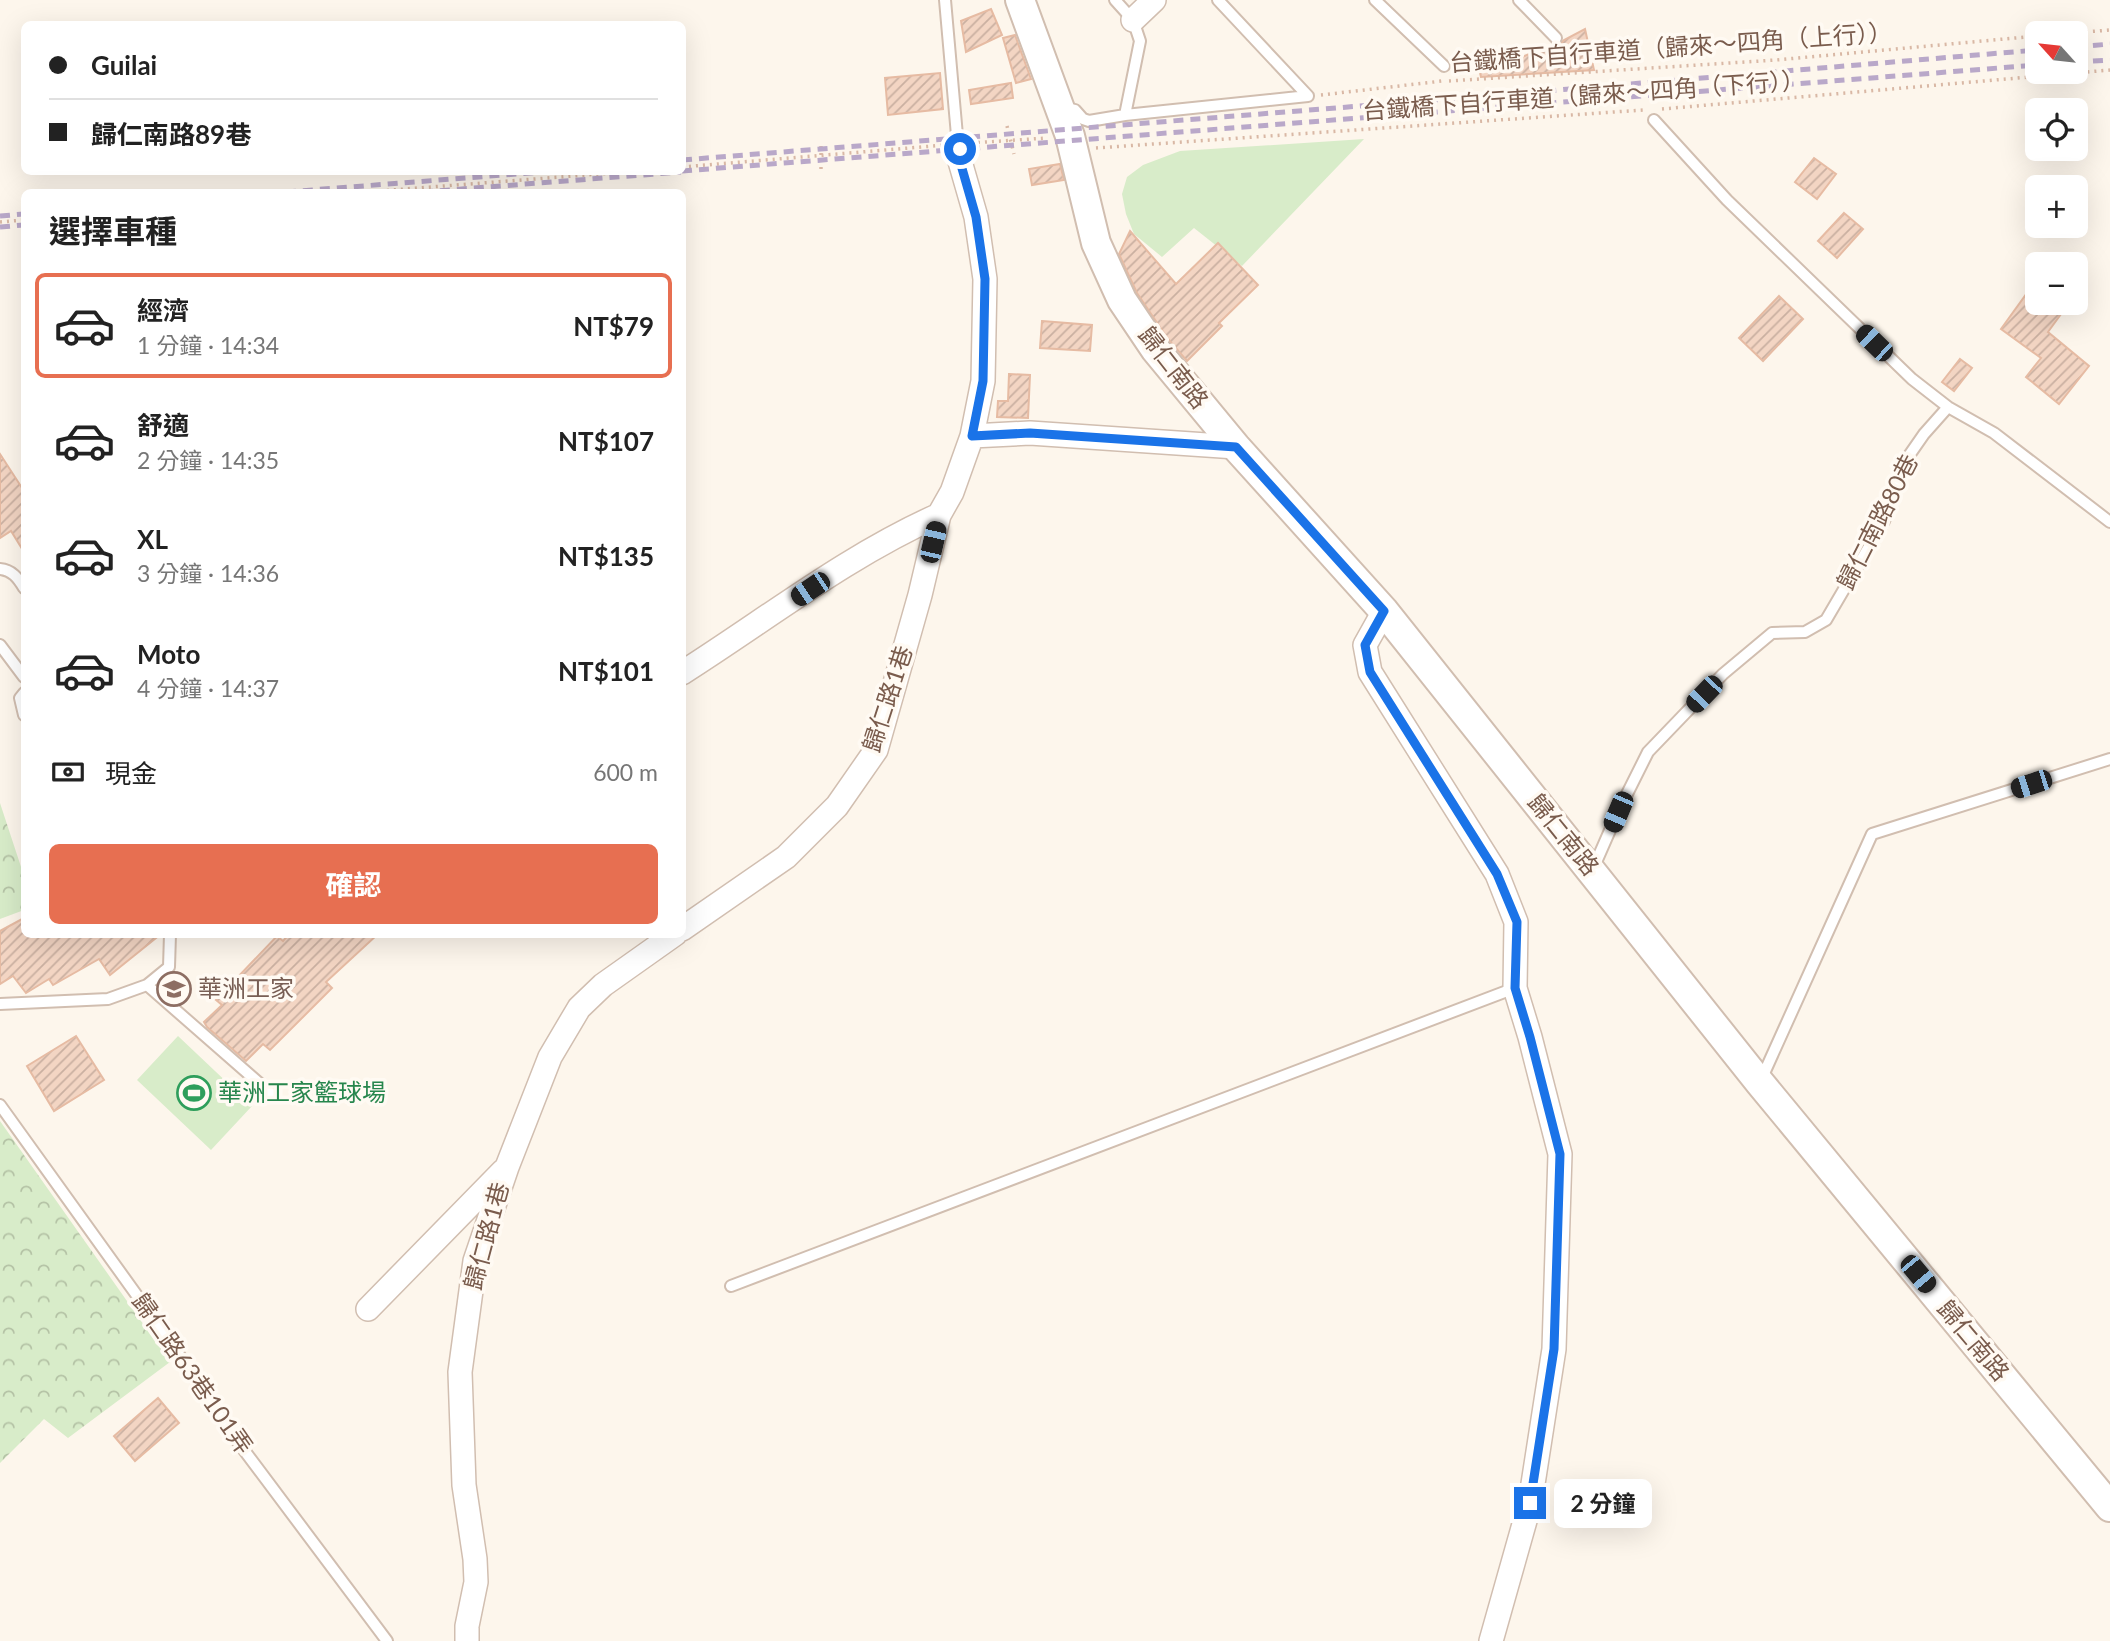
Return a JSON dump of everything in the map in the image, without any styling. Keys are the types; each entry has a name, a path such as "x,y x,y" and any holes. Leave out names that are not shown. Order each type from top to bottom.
{"street":[{"name":"歸仁南路","path":"1020,0 1072,143 1096,243 1122,300 1154,349 1236,447 1384,611 1760,1083 2110,1507"},
{"path":"1133,20 1154,0"},
{"name":"歸仁路1巷","path":"686,926 786,857 836,806 876,750 920,595 939,515 952,492 972,436 983,381 985,279 976,217 959,151"},
{"path":"972,436 1030,433 1236,447"},
{"path":"686,670 840,569 903,531 939,515"},
{"path":"1384,611 1365,645 1370,672 1497,874 1517,922 1515,988 1560,1154 1554,1349 1530,1503 1491,1641"},
{"name":"歸仁路1巷","path":"467,1641 467,1626 477,1583 464,1485 460,1372 475,1261 507,1167 550,1057 579,1008 603,985 669,938"},
{"path":"368,1309 507,1167"}],"lane":[{"name":"歸仁路1巷","path":"945,0 959,151"},
{"path":"1115,0 1133,20 1140,41 1125,115"},
{"path":"1218,0 1308,96"},
{"path":"1375,0 1444,66"},
{"path":"1519,0 1556,38"},
{"path":"1059,106 1075,110 1083,119 1089,121 1308,96"},
{"path":"1654,120 1727,201 1912,379 1948,407 1994,433 2110,522"},
{"name":"歸仁南路80巷","path":"1592,871 1648,752 1723,674 1772,633 1805,632 1826,620 1884,521 1908,457 1948,407"},
{"path":"0,569 14,574 21,584"},
{"path":"0,645 21,673"},
{"path":"1760,1083 1872,834 2110,760"},
{"path":"0,1004 108,999 148,985 169,967 170,938"},
{"path":"148,985 275,1097"},
{"path":"731,1286 1515,988"},
{"name":"歸仁路63巷101弄","path":"0,1105 166,1336 226,1426 387,1641"}],"path":[{"path":"2088,32 2110,30"},
{"name":"台鐵橋下自行車道（歸來～四角（上行））","path":"1308,96 1444,81 1776,60 2025,37"},
{"name":"台鐵橋下自行車道（歸來～四角（下行））","path":"1661,109 2110,70"},
{"name":"台鐵橋下自行車道（歸來～四角（下行））","path":"686,167 821,155 959,151 1010,140 1072,143 1647,110"},
{"path":"1007,126 1014,154"},
{"path":"821,141 821,169"},
{"path":"405,189 586,175"},
{"path":"0,222 21,220"}],"green space":[{"path":"1364,139 1242,266 1194,228 1162,257 1134,234 1126,214 1122,194 1127,177 1143,165 1180,151"},
{"path":"0,803 21,867 21,911 0,919"},
{"name":"華洲工家籃球場","path":"178,1036 252,1106 211,1150 137,1080"},
{"path":"0,1121 170,1362 68,1438 44,1419 0,1463"}],"building":[{"path":"991,9 1002,35 966,52 961,21"},
{"path":"1585,29 1594,70 1481,77 1480,73 1559,45"},
{"path":"1015,35 1031,79 1016,83 1003,38"},
{"path":"940,73 943,109 888,115 885,78"},
{"path":"1011,83 1013,98 971,104 969,90"},
{"path":"1814,158 1836,174 1817,199 1795,182"},
{"path":"1060,164 1064,180 1032,185 1029,169"},
{"path":"1844,213 1863,229 1837,258 1818,241"},
{"path":"1130,231 1176,284 1218,243 1258,285 1219,323 1222,326 1187,361 1168,339 1137,293 1119,254"},
{"path":"1779,296 1803,319 1763,361 1739,338"},
{"path":"2025,296 2025,315 2060,315 2048,332 2089,366 2059,404 2026,377 2041,358 2001,329"},
{"path":"1042,321 1092,325 1090,351 1040,348"},
{"path":"1960,359 1972,368 1954,391 1942,382"},
{"path":"1009,374 1030,375 1028,418 997,417 998,401 1008,401"},
{"path":"0,454 21,486 21,547 11,531 0,538"},
{"path":"21,920 21,938 156,938 110,975 99,959 53,985 49,979 26,993 13,976 0,984 0,931"},
{"path":"275,938 283,941 286,938 374,938 326,982 332,988 270,1050 263,1044 246,1061 204,1022 222,1005 216,1000"},
{"path":"76,1036 104,1080 54,1111 27,1066"},
{"path":"158,1398 179,1423 135,1461 114,1436"}],"railway":[{"path":"2088,46 2110,44"},
{"path":"686,160 2025,51"},
{"path":"2088,61 2110,60"},
{"path":"686,171 2025,66"},
{"path":"324,189 504,175"},
{"path":"462,189 642,175"},
{"path":"0,216 21,214"},
{"path":"0,227 21,225"}],"place":[{"name":"華洲工家","path":"174,989"},
{"name":"華洲工家籃球場","path":"194,1093"}],"route":[{"path":"960,149 959,158 976,217 985,279 983,381 972,436 1030,433 1236,447 1384,611 1365,645 1370,672 1497,874 1517,922 1515,988 1560,1154 1554,1349 1530,1503"}]}
